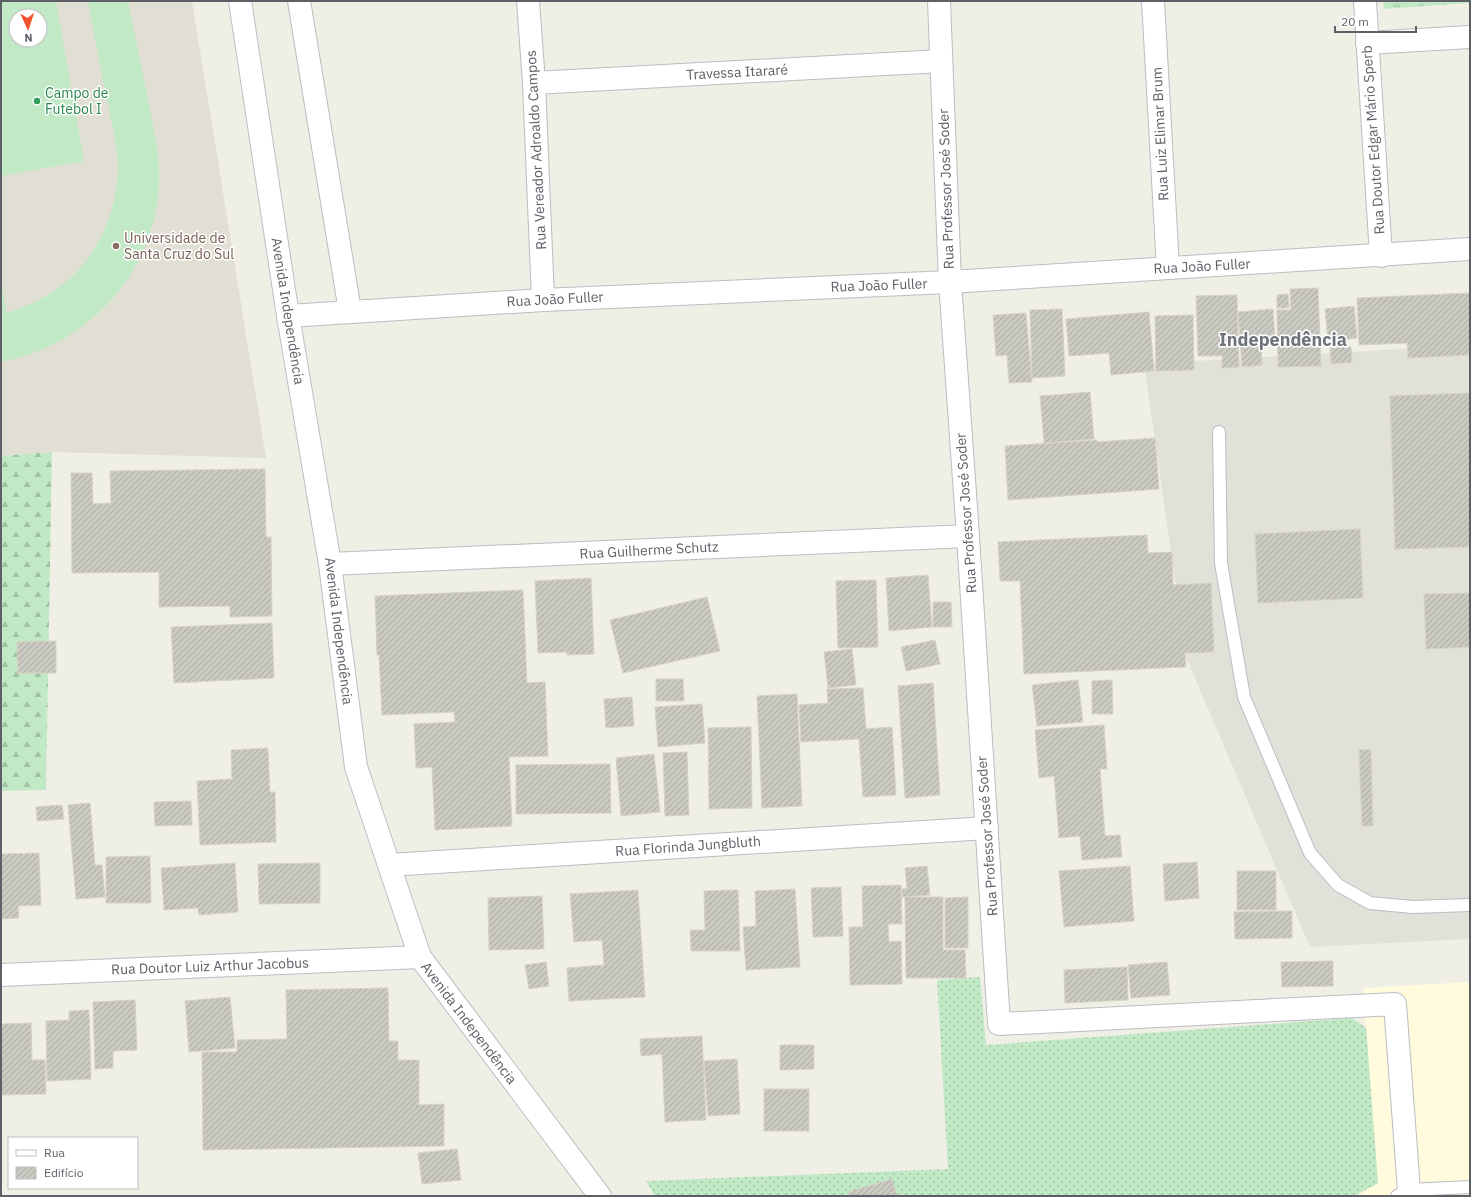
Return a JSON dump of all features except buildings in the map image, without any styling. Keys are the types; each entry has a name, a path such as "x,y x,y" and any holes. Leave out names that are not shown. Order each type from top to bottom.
{"street":[{"name":"Avenida Independência","path":"240,1 288,316 330,564 356,767 420,957 600,1196"},
{"path":"299,1 350,311"},
{"name":"Rua Vereador Adroaldo Campos","path":"528,1 534,83 543,300"},
{"name":"Rua Professor José Soder","path":"939,1 950,282 968,536 999,1024 1395,1004 1403,1193"},
{"name":"Rua Luiz Elimar Brum","path":"1153,1 1168,268"},
{"name":"Rua Doutor Edgar Mário Sperb","path":"1365,1 1381,256"},
{"path":"1367,43 1470,37"},
{"name":"Travessa Itararé","path":"534,83 941,61"},
{"name":"Rua João Fuller","path":"288,316 543,300 950,282 1381,256 1470,249"},
{"name":"Rua Guilherme Schutz","path":"330,564 968,536"},
{"name":"Rua Florinda Jungbluth","path":"389,865 987,828"},
{"name":"Rua Doutor Luiz Arthur Jacobus","path":"1,975 420,957"}],"lane":[{"path":"1219,432 1221,563 1244,697 1310,853 1338,885 1370,903 1413,907 1470,905"},
{"path":"1403,1193 1470,1187"}],"shaded area":[{"name":"Universidade de Santa Cruz do Sul","path":"1,1 192,1 266,458 52,452 1,456"},
{"path":"1470,345 1470,939 1310,947 1186,657 1144,364"},
{"path":"1470,982 1470,1196 1355,1196 1378,1183 1363,988"}],"green space":[{"name":"Campo de Futebol I","path":"1,1 56,1 84,161 1,176"},
{"path":"88,1 128,1 155,134 159,168 157,203 149,236 135,267 116,294 92,318 65,338 34,353 1,362 1,282 7,313 51,293 66,282 91,255 108,222 113,204 117,186 117,152"},
{"path":"1383,1 1470,1 1470,3 1384,9"},
{"path":"52,452 46,790 1,791 1,456"},
{"path":"980,977 986,1045 1352,1018 1366,1028 1378,1183 1355,1196 655,1196 646,1181 948,1169 937,980"}],"place":[{"name":"Campo de Futebol I","path":"37,101"},
{"name":"Universidade de Santa Cruz do Sul","path":"116,246"}],"district":[{"name":"Independência","path":"1283,340"}]}
